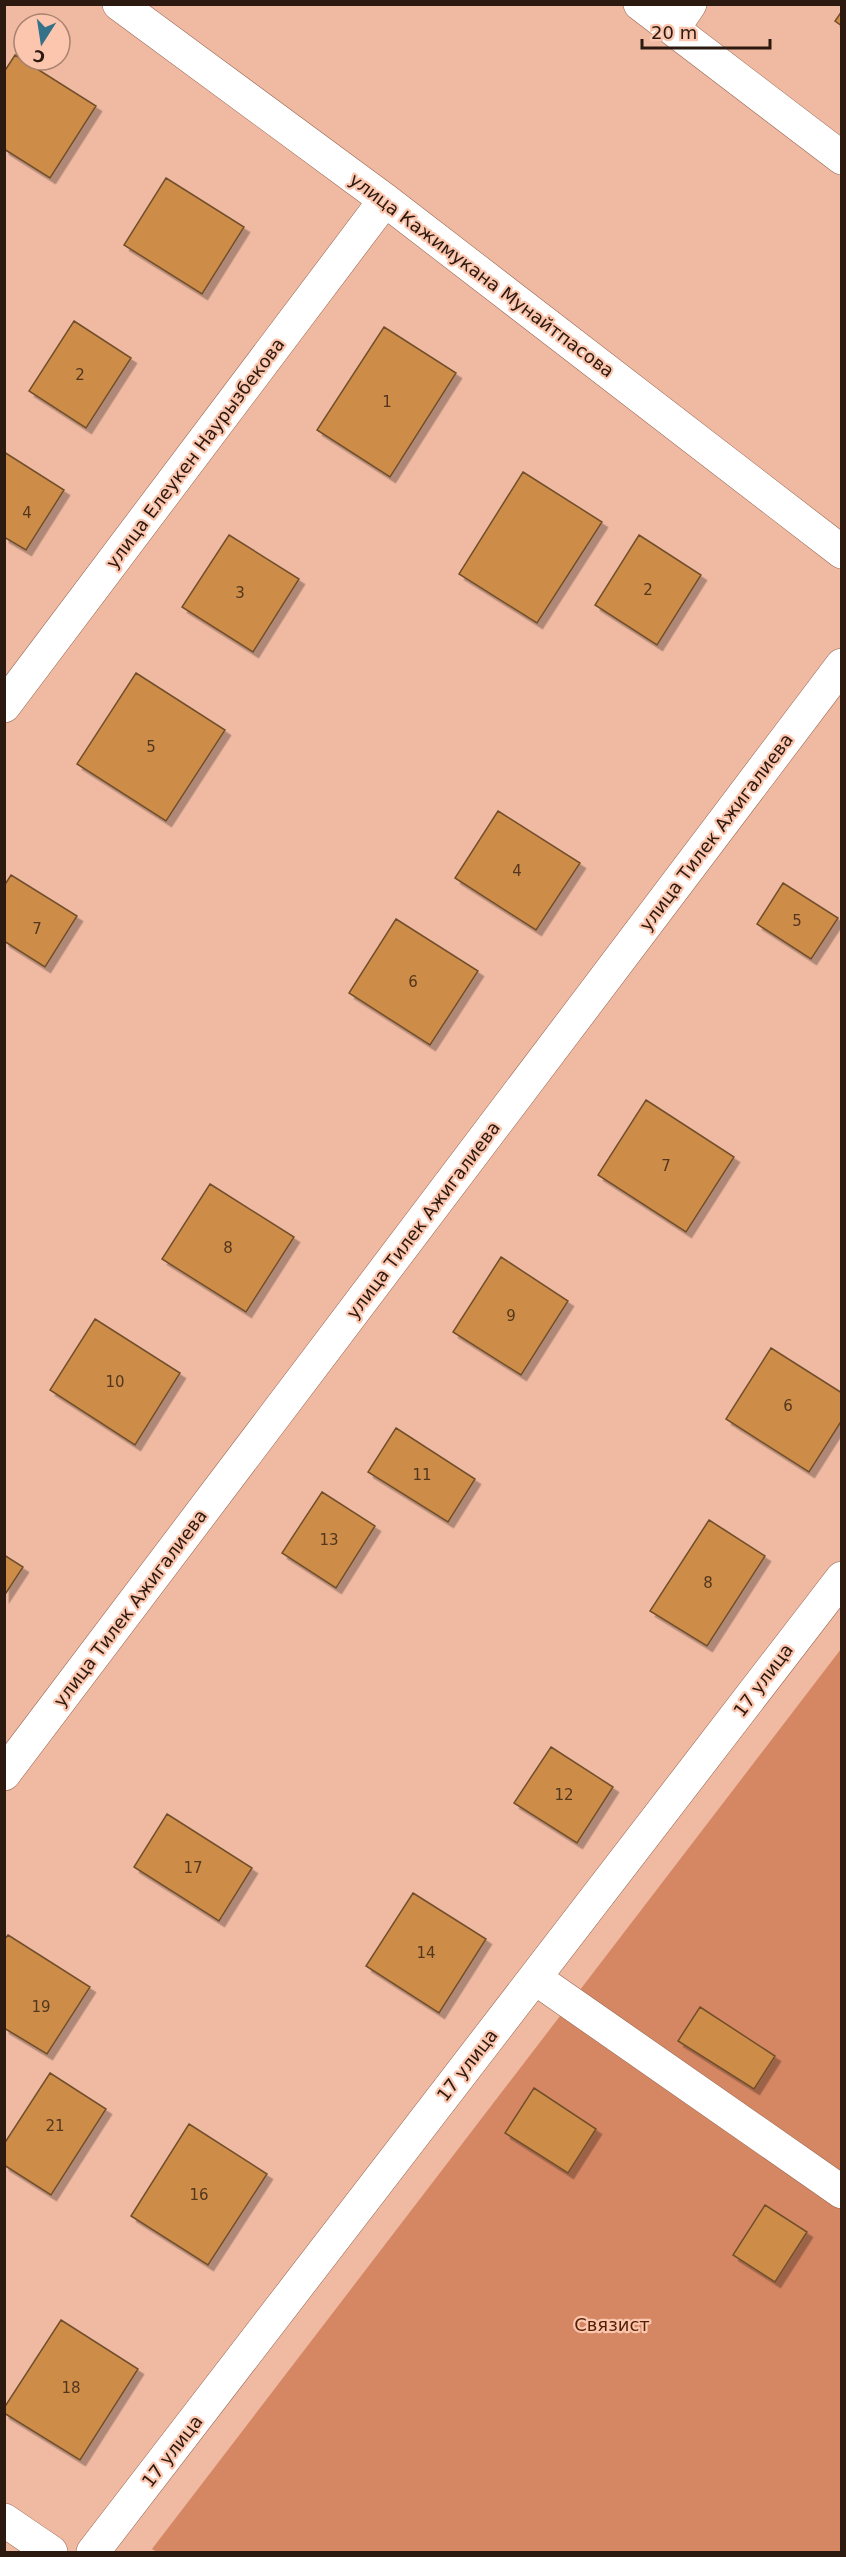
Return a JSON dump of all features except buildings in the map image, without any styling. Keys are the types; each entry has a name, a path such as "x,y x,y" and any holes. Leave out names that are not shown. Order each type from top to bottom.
{"street":[{"name":"улица Кажимукана Мунайтпасова","path":"119,4 385,200 842,552"},
{"path":"640,4 681,17 842,158"},
{"name":"улица Елеукен Наурызбекова","path":"4,706 385,200"},
{"name":"улица Тилек Ажигалиева","path":"4,1774 842,665"},
{"name":"17 улица","path":"93,2553 842,1578"},
{"path":"535,1978 842,2192"},
{"path":"4,2520 51,2553"}],"green space":[{"name":"Связист","path":"841,1649 841,2552 157,2552 152,2549"}]}
